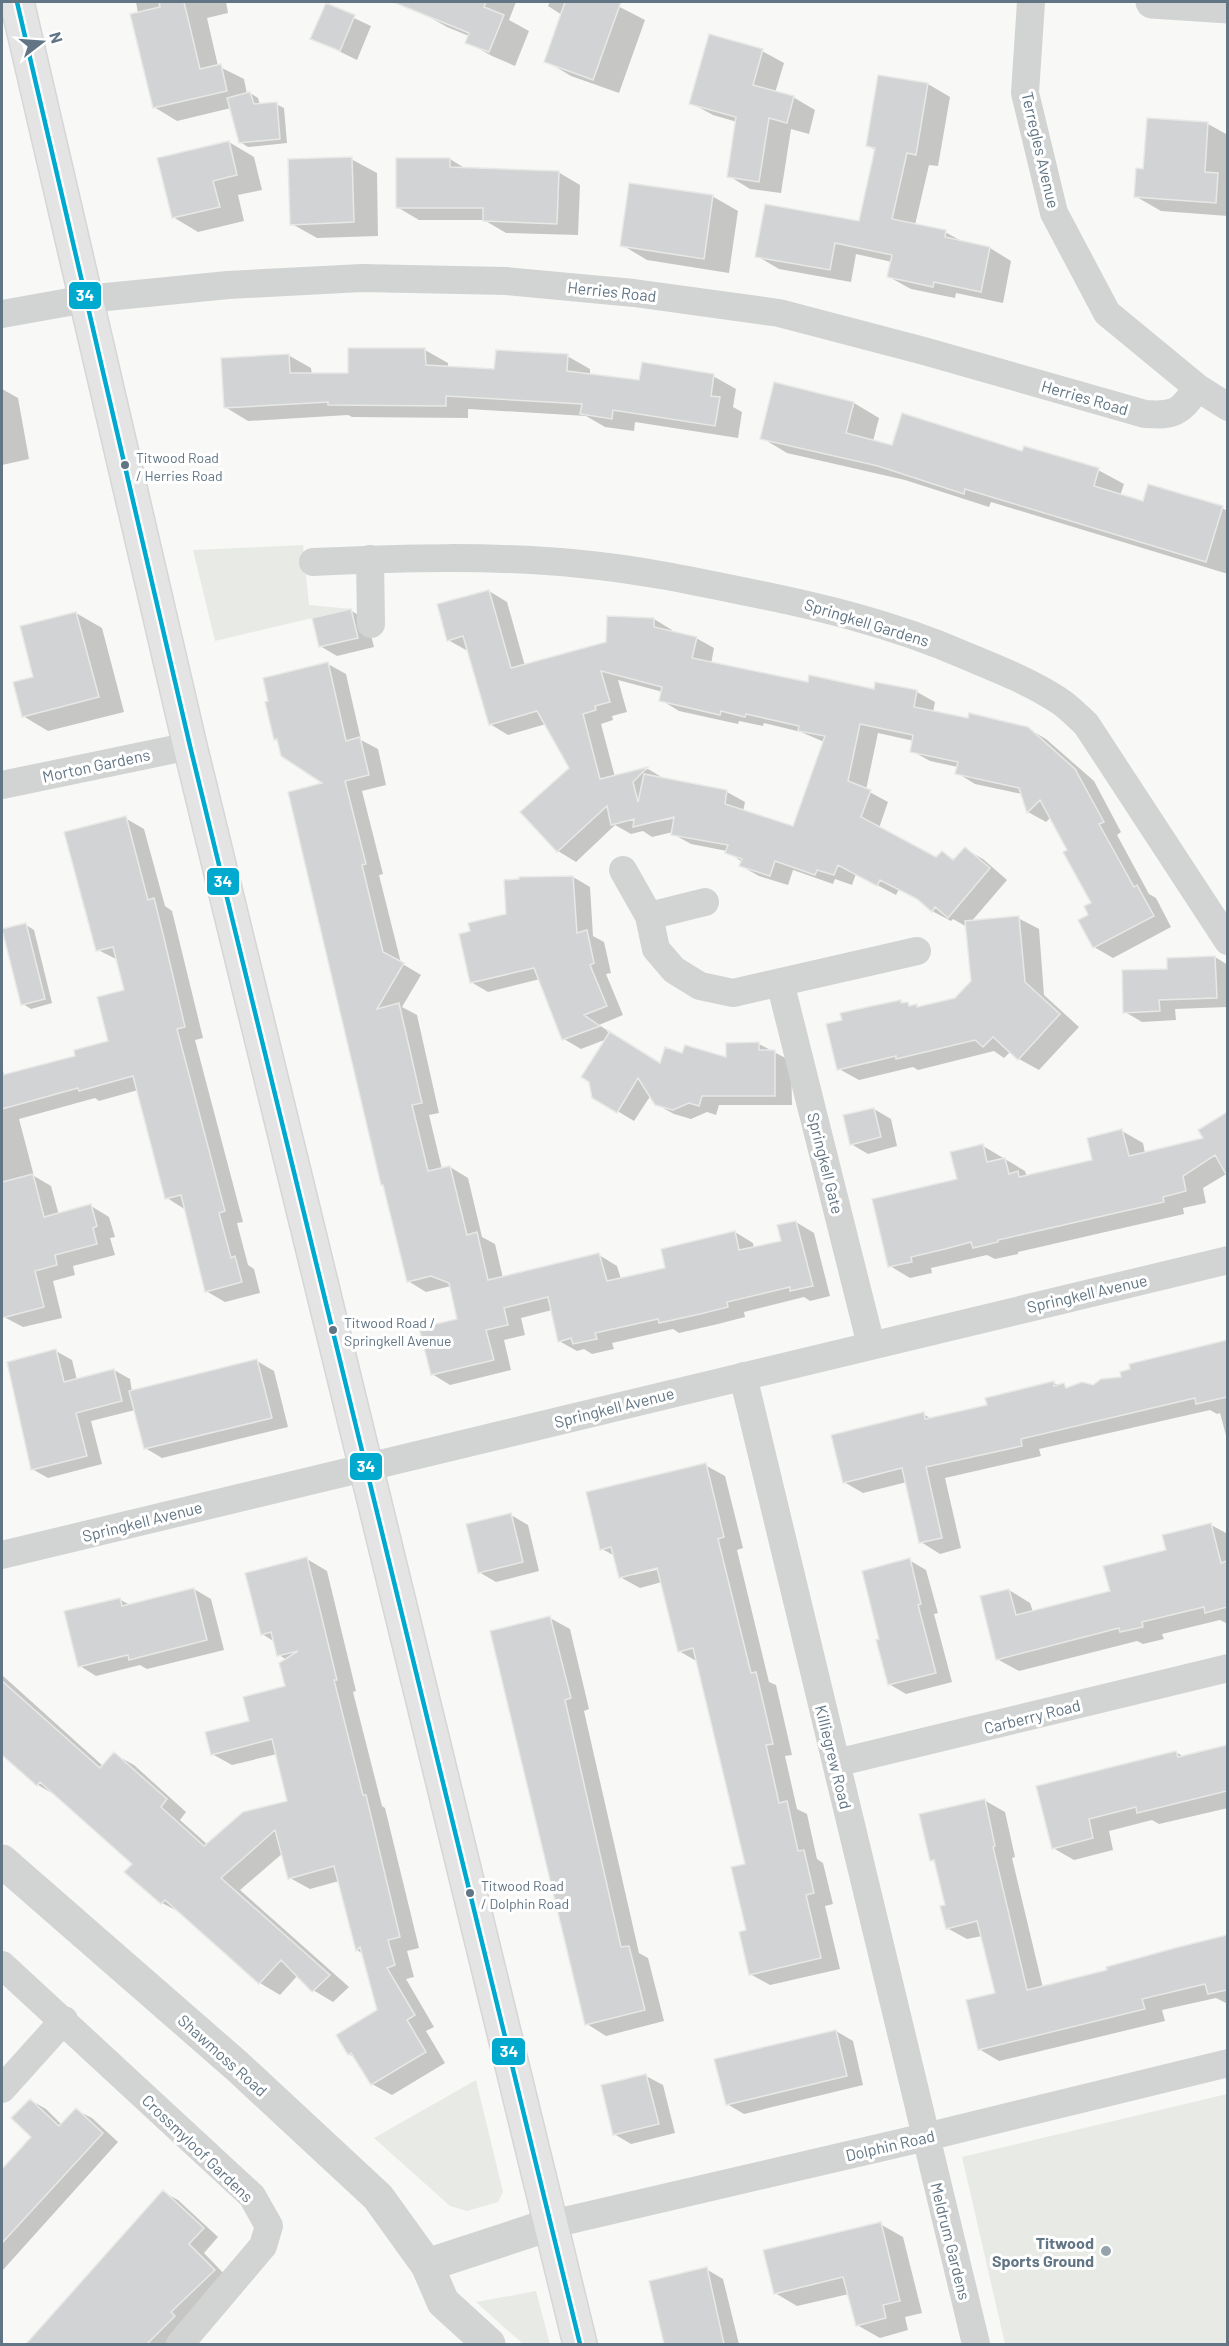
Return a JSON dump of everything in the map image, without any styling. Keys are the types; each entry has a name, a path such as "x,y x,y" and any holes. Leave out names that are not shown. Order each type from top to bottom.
{"main road":[{"path":"17,2 190,746 580,2344"}],"street":[{"name":"Terregles Avenue","path":"1030,2 1025,93 1054,213 1107,313 1198,388 1227,407"},
{"path":"1152,2 1227,7"},
{"name":"Herries Road","path":"2,314 86,299 228,285 362,278 506,281 634,293 779,313 924,351 1145,414 1166,416 1182,409 1198,388"},
{"path":"370,559 371,624"},
{"name":"Springkell Gardens","path":"313,562 370,559 518,559 581,564 651,573 799,602 872,621 932,641 1005,672 1059,700 1086,724 1227,941"},
{"name":"Morton Gardens","path":"2,785 190,746"},
{"path":"623,870 649,916 656,949 674,970 700,986 733,993 917,951"},
{"path":"649,916 705,902"},
{"name":"Springkell Gate","path":"780,982 871,1345"},
{"name":"Springkell Avenue","path":"2,1555 1227,1260"},
{"name":"Killiegrew Road","path":"743,1376 926,2137"},
{"name":"Carberry Road","path":"836,1763 1227,1668"},
{"name":"Shawmoss Road","path":"2,1861 237,2066 378,2198 427,2265 443,2302 489,2344"},
{"name":"Crossmyloof Gardens","path":"2,1965 252,2196 269,2226 263,2246 180,2344"},
{"path":"2,2089 64,2020"},
{"name":"Dolphin Road","path":"552,2224 926,2137 1227,2063"},
{"name":"Meldrum Gardens","path":"926,2137 976,2344"},
{"path":"427,2265 552,2224"}],"shaded area":[{"path":"303,545 309,605 351,609 215,641 193,550"},
{"path":"476,2080 503,2192 498,2202 467,2211 450,2206 374,2138"},
{"name":"Titwood Sports Ground","path":"1227,2094 1227,2344 1005,2344 962,2157"},
{"path":"536,2291 550,2344 523,2344 476,2302"}],"building":[{"path":"159,2 184,2 200,69 221,64 227,91 153,108 130,14 160,7"},
{"path":"393,2 486,2 484,7 504,15 489,52 465,43 469,33"},
{"path":"565,2 621,2 593,80 544,62"},
{"path":"326,3 355,15 340,51 310,39"},
{"path":"709,34 763,49 753,85 794,96 787,123 769,118 759,182 727,177 736,117 689,104"},
{"path":"878,75 928,83 916,155 907,153 892,219 946,230 945,237 990,247 981,292 934,282 933,287 887,277 892,255 835,243 830,270 755,257 765,204 859,221 875,148 866,146"},
{"path":"250,92 254,104 277,102 280,139 239,143 227,98"},
{"path":"1147,118 1208,122 1205,172 1218,173 1216,203 1134,197 1136,168 1143,169"},
{"path":"229,141 237,175 213,181 220,207 172,218 157,158"},
{"path":"352,157 354,222 290,225 288,159"},
{"path":"396,158 450,158 450,167 559,171 557,224 483,221 483,208 396,208"},
{"path":"629,183 713,195 704,259 620,246"},
{"path":"348,348 425,348 426,365 494,369 496,350 568,354 567,371 639,380 642,362 714,374 711,396 720,397 715,426 613,410 612,419 580,414 582,404 446,396 446,406 328,405 328,402 224,408 221,358 289,354 290,373 348,373"},
{"path":"774,382 854,402 846,433 892,445 902,413 1022,451 1024,446 1099,468 1094,486 1143,501 1148,484 1223,506 1206,562 965,489 964,494 878,466 760,439"},
{"path":"489,590 511,668 606,642 607,616 654,618 654,627 697,637 692,658 808,682 809,675 874,689 875,682 917,690 914,707 968,718 969,713 1028,727 1075,769 1104,822 1099,824 1134,887 1137,885 1154,916 1093,948 1078,920 1088,915 1084,906 1091,903 1063,852 1067,850 1040,800 1027,813 1019,788 955,774 958,762 910,752 913,735 860,724 848,781 871,790 861,817 936,857 942,851 953,860 965,847 990,868 948,918 935,907 932,912 917,899 880,880 877,886 838,865 834,875 817,870 815,875 775,861 770,876 739,866 742,859 725,853 728,845 671,835 674,817 633,827 634,819 611,825 607,806 557,852 520,812 569,768 537,711 489,725 463,636 447,641 437,604","holes":["601,671 662,687 659,701 720,715 721,711 745,717 746,714 799,726 798,731 825,736 793,826 725,804 727,790 644,774 638,802 633,782 648,767 600,779 583,714 596,710 595,706 610,702"]},
{"path":"351,609 358,638 319,647 312,618"},
{"path":"76,612 99,697 22,717 13,682 33,677 20,626"},
{"path":"328,662 346,741 360,737 369,775 345,781 366,864 362,865 383,952 404,963 377,1009 399,1003 422,1103 412,1105 428,1171 450,1166 467,1235 477,1232 488,1280 599,1253 607,1281 665,1268 661,1249 735,1231 739,1250 781,1241 777,1225 796,1221 813,1286 790,1291 790,1287 727,1302 728,1307 700,1314 659,1323 658,1319 595,1333 597,1339 573,1344 571,1338 558,1342 548,1297 504,1308 508,1325 486,1330 494,1360 431,1375 419,1328 457,1319 449,1283 431,1276 407,1282 383,1185 381,1185 288,792 322,783 281,756 277,739 274,740 265,702 268,701 263,678"},
{"path":"126,816 148,900 154,898 163,934 185,1027 177,1029 225,1211 219,1213 231,1258 235,1256 242,1282 205,1292 181,1195 165,1199 133,1076 2,1109 2,1075 75,1056 74,1050 108,1041 97,997 124,990 113,947 96,951 64,832"},
{"path":"573,876 577,933 587,930 594,963 590,965 607,1006 584,1015 600,1026 562,1040 534,968 470,983 459,934 470,931 468,923 506,914 504,880 519,879 519,877"},
{"path":"1019,916 1025,982 1060,1014 1018,1060 993,1037 983,1047 975,1040 837,1070 826,1024 842,1020 840,1013 901,1000 901,1003 908,1002 909,1006 917,1004 917,1007 955,998 971,981 965,921"},
{"path":"26,923 45,999 21,1005 2,929"},
{"path":"1215,956 1217,998 1159,1000 1160,1011 1123,1013 1122,970 1167,969 1167,958"},
{"path":"607,1030 660,1063 665,1047 682,1053 685,1045 726,1057 726,1043 759,1042 759,1050 775,1050 775,1096 702,1096 699,1106 689,1103 673,1110 655,1105 638,1078 617,1113 592,1098 589,1082 581,1077 609,1033"},
{"path":"874,1108 881,1137 850,1145 843,1115"},
{"path":"1227,1112 1227,1176 1215,1155 1183,1176 1186,1191 1163,1197 1164,1202 998,1240 998,1242 973,1248 971,1242 911,1257 912,1262 888,1267 872,1199 957,1179 950,1152 983,1144 987,1162 1005,1158 1009,1174 1018,1171 1019,1177 1092,1160 1087,1138 1122,1129 1129,1156 1203,1138 1198,1130"},
{"path":"33,1174 44,1217 91,1204 97,1226 93,1228 97,1244 55,1255 57,1265 35,1271 44,1307 2,1318 2,1182"},
{"path":"1227,1340 1227,1397 1196,1404 1195,1398 1021,1439 1022,1446 926,1467 942,1538 919,1543 902,1468 843,1483 831,1435 924,1412 925,1419 987,1405 985,1398 1054,1381 1054,1386 1064,1383 1066,1388 1082,1382 1093,1385 1101,1379 1121,1377 1120,1372 1130,1369 1129,1364"},
{"path":"56,1349 64,1382 114,1369 122,1401 76,1413 87,1456 31,1470 7,1362"},
{"path":"257,1359 272,1418 144,1449 129,1391"},
{"path":"706,1463 724,1537 718,1539 751,1673 756,1672 773,1744 766,1745 779,1803 787,1801 798,1851 804,1850 814,1893 806,1895 821,1958 749,1975 739,1932 746,1930 731,1867 745,1864 693,1648 678,1652 657,1568 619,1578 611,1547 600,1550 586,1492"},
{"path":"511,1513 523,1562 478,1573 466,1524"},
{"path":"1211,1523 1221,1563 1227,1561 1227,1607 1205,1613 1204,1607 1142,1622 1143,1627 1120,1632 1119,1628 996,1660 980,1596 1009,1589 1016,1615 1110,1591 1103,1566 1166,1550 1162,1535"},
{"path":"307,1557 337,1680 334,1680 363,1795 366,1795 400,1937 388,1940 395,1965 387,1968 415,2015 407,2020 426,2052 371,2085 351,2053 348,2055 336,2035 377,2010 360,1947 356,1951 334,1866 288,1879 275,1830 221,1878 330,1975 312,1992 281,1960 259,1984 165,1900 161,1904 124,1872 132,1864 40,1782 37,1786 2,1755 2,1681 100,1768 114,1752 167,1799 161,1807 204,1846 243,1812 287,1801 272,1739 211,1755 205,1732 249,1721 243,1697 285,1686 279,1663 298,1651 277,1656 271,1632 261,1635 245,1573"},
{"path":"910,1558 921,1604 918,1605 936,1673 888,1685 862,1571"},
{"path":"194,1588 207,1640 129,1660 128,1655 78,1667 64,1611 120,1598 122,1606"},
{"path":"550,1616 571,1698 565,1700 621,1947 629,1946 645,2010 585,2025 490,1631"},
{"path":"1227,1745 1227,1791 1137,1813 1136,1807 1089,1819 1093,1838 1052,1849 1036,1786 1176,1751 1178,1757"},
{"path":"985,1799 995,1846 993,1847 1027,1990 1107,1970 1106,1967 1227,1935 1227,1990 1208,1994 1205,1984 1142,1999 1145,2009 978,2050 966,2000 995,1993 977,1921 946,1929 940,1906 945,1905 934,1860 930,1861 919,1814"},
{"path":"836,2030 847,2076 726,2105 714,2059"},
{"path":"646,2074 659,2124 613,2135 601,2085"},
{"path":"30,2099 59,2126 76,2108 103,2133 2,2243 2,2169 31,2137 11,2118"},
{"path":"163,2190 204,2228 189,2244 215,2270 171,2312 175,2316 147,2344 26,2344"},
{"path":"881,2222 900,2301 883,2305 886,2318 856,2326 843,2277 774,2294 763,2250"},
{"path":"707,2267 724,2344 664,2344 649,2281"}],"transit line":[{"name":"34","path":"17,2 190,746 580,2344"}],"place":[{"name":"Titwood Road / Herries Road","path":"125,465"},
{"name":"Titwood Road / Springkell Avenue","path":"333,1330"},
{"name":"Titwood Road / Dolphin Road","path":"470,1893"},
{"name":"Titwood Sports Ground","path":"1106,2251"}]}
